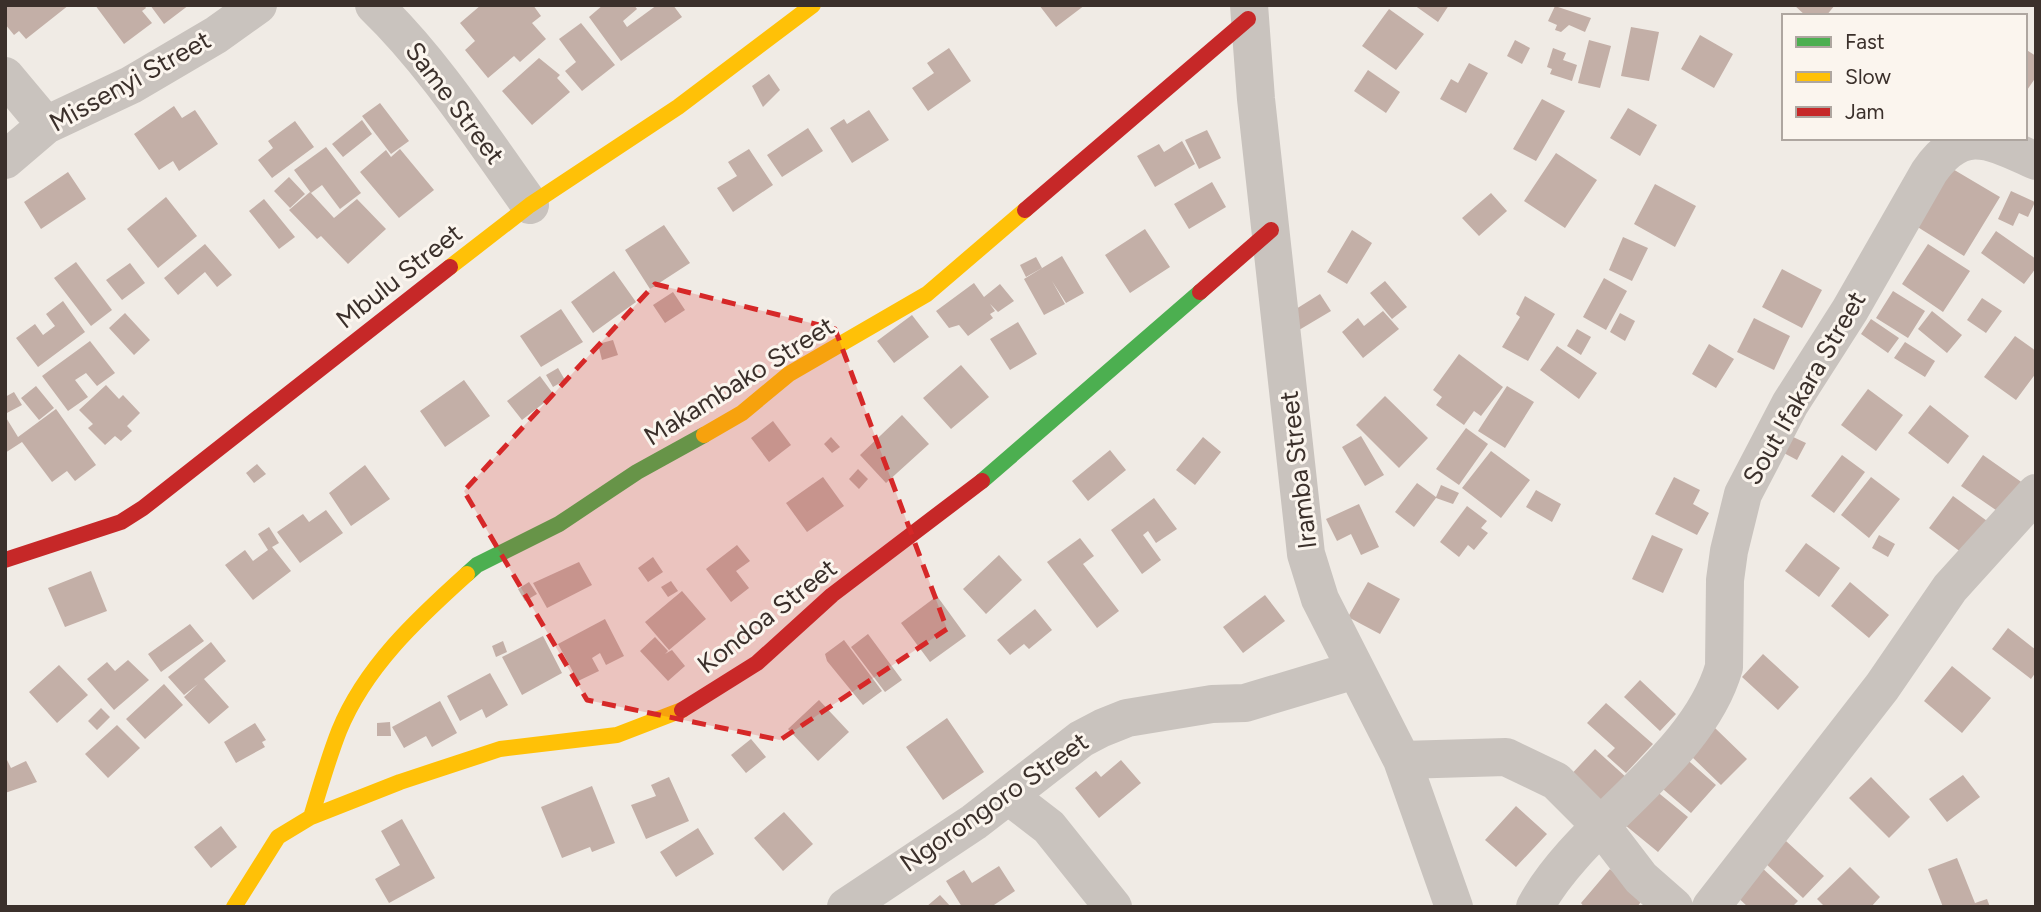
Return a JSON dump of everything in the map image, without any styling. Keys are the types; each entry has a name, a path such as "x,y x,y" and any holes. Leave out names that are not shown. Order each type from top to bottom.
{"street":[{"name":"Missenyi Street","path":"5,160 46,125 131,85 216,35 258,5"},
{"name":"Same Street","path":"374,5 400,30 433,70 530,205"},
{"name":"Mbulu Street","path":"5,560 121,522 144,508 530,205 678,107 799,10"},
{"name":"Iramba Street","path":"1249,12 1306,554 1320,599 1402,760 1454,907"},
{"name":"Makambako Street","path":"311,817 340,729 361,691 404,631 477,565 559,524 637,472 742,413 789,374 927,294 1249,12"},
{"path":"5,76 46,125"},
{"name":"Sout Ifakara Street","path":"1535,907 1561,870 1678,744 1719,682 1724,667 1729,551 1743,494 1790,404 1850,310 1930,172 1942,154 1969,140"},
{"name":"Sout Ifakara Street","path":"1984,140 2036,161"},
{"name":"Kondoa Street","path":"234,907 278,837 311,817 425,772 500,749 617,735 689,707 757,663 832,595 993,472 1271,230"},
{"path":"1711,907 1882,687 1950,588 2036,493"},
{"name":"Ngorongoro Street","path":"845,907 1010,797 1081,739 1127,718 1212,704 1245,703 1355,670"},
{"path":"1402,760 1506,757 1556,781 1602,827 1641,878 1674,907"},
{"path":"1010,797 1049,827 1113,907"}],"highlighted area":[{"path":"655,284 835,329 947,629 780,740 587,700 464,491"}],"building":[{"path":"5,5 69,5 26,39 19,31 14,35 5,24"},
{"path":"95,5 144,5 146,8 142,11 152,23 124,44"},
{"path":"150,5 189,5 164,24"},
{"path":"481,5 533,5 541,16 532,23 546,39 520,62 514,56 488,78 465,50 475,41 460,23"},
{"path":"603,5 634,5 637,9 623,21 627,27 657,5 673,5 682,17 621,61 589,17"},
{"path":"1039,5 1085,5 1056,27"},
{"path":"1414,5 1449,5 1438,22"},
{"path":"1794,5 1835,5 1828,14 1804,14"},
{"path":"1555,6 1591,18 1585,32 1569,25 1561,32 1555,30 1557,25 1548,21"},
{"path":"1389,9 1424,34 1396,70 1362,46"},
{"path":"581,23 615,65 582,91 565,71 576,62 559,39"},
{"path":"1631,27 1659,32 1649,81 1621,76"},
{"path":"1700,35 1733,54 1714,88 1681,69"},
{"path":"1515,40 1530,48 1522,64 1507,56"},
{"path":"1589,40 1611,46 1600,88 1578,83"},
{"path":"949,48 971,81 928,111 912,88 934,73 927,63"},
{"path":"1553,48 1566,53 1563,60 1577,65 1572,81 1550,74 1552,69 1547,67"},
{"path":"2027,50 2036,56 2036,77 2027,90"},
{"path":"539,58 560,75 557,78 570,92 532,125 502,91"},
{"path":"1469,63 1488,73 1466,113 1440,99 1451,79 1458,83"},
{"path":"1368,70 1400,92 1386,113 1354,91"},
{"path":"769,74 780,90 763,107 752,86"},
{"path":"1542,99 1565,111 1536,161 1513,149"},
{"path":"380,103 409,141 391,154 362,116"},
{"path":"174,106 182,118 195,110 218,144 179,171 173,161 159,170 134,134"},
{"path":"1628,108 1657,125 1640,156 1610,138"},
{"path":"869,110 889,140 852,163 830,128 844,119 847,124"},
{"path":"362,120 372,134 343,157 332,144"},
{"path":"295,121 314,147 272,178 258,160 273,148 268,141"},
{"path":"808,128 823,151 782,177 767,155"},
{"path":"1207,130 1221,158 1199,169 1185,140"},
{"path":"1182,141 1195,164 1155,187 1137,156 1159,144 1164,152"},
{"path":"326,147 361,193 340,209 322,185 311,193 294,170"},
{"path":"400,149 434,190 399,218 360,172 386,150 391,157"},
{"path":"749,149 773,185 733,212 717,188 737,176 728,162"},
{"path":"1556,153 1597,180 1565,228 1524,201"},
{"path":"1951,168 2000,197 1964,256 1916,226"},
{"path":"68,172 86,199 41,229 24,202"},
{"path":"289,177 305,194 290,208 274,191"},
{"path":"1212,182 1226,207 1189,229 1174,204"},
{"path":"1655,184 1696,206 1675,247 1634,224"},
{"path":"2011,191 2035,202 2028,217 2019,213 2013,226 1998,219"},
{"path":"310,192 334,218 357,199 386,229 348,264 321,236 317,239 289,210"},
{"path":"1491,193 1507,211 1479,236 1462,218"},
{"path":"166,197 197,236 158,268 127,229"},
{"path":"264,199 295,237 279,249 249,211"},
{"path":"664,225 690,263 650,289 625,250"},
{"path":"1145,229 1170,267 1130,293 1105,255"},
{"path":"1352,230 1372,243 1347,284 1327,272"},
{"path":"1996,231 2036,259 2036,268 2024,284 1981,253"},
{"path":"1623,237 1648,248 1632,281 1609,270"},
{"path":"205,244 232,275 217,287 205,272 178,295 164,278"},
{"path":"1928,244 1970,271 1943,312 1902,284"},
{"path":"1062,256 1084,293 1066,303 1052,281 1065,304 1044,315 1024,279"},
{"path":"1036,257 1042,268 1026,277 1020,265"},
{"path":"76,262 112,310 91,326 54,278"},
{"path":"130,263 145,283 122,300 106,280"},
{"path":"1782,269 1822,290 1802,328 1762,307"},
{"path":"614,271 636,302 593,333 571,302"},
{"path":"1604,278 1627,291 1606,330 1583,317"},
{"path":"1385,281 1407,307 1392,319 1370,293"},
{"path":"974,283 984,297 1000,284 1014,301 998,312 990,304 995,311 990,314 993,318 968,336 959,325 949,328 936,311"},
{"path":"1893,291 1925,311 1908,338 1876,318"},
{"path":"673,292 685,310 665,323 653,305"},
{"path":"1320,294 1331,311 1299,330 1288,314"},
{"path":"1525,296 1555,314 1528,361 1502,347 1520,317 1516,314"},
{"path":"1982,298 2002,311 1986,333 1967,320"},
{"path":"63,301 85,332 38,367 16,338 35,324 43,335 55,326 46,314"},
{"path":"561,309 583,342 541,367 520,336"},
{"path":"1383,311 1399,329 1363,358 1342,332 1358,318 1364,326"},
{"path":"1932,311 1962,335 1947,353 1918,329"},
{"path":"125,313 150,340 134,355 109,328"},
{"path":"1620,313 1635,321 1625,341 1610,332"},
{"path":"912,315 929,337 894,363 877,341"},
{"path":"1754,318 1790,336 1774,370 1737,352"},
{"path":"1871,319 1899,338 1888,353 1861,334"},
{"path":"1018,322 1037,354 1010,370 990,339"},
{"path":"1577,329 1591,337 1581,355 1567,346"},
{"path":"2015,336 2036,351 2036,373 2016,400 1984,377"},
{"path":"613,340 618,355 602,360 598,344"},
{"path":"90,341 115,373 97,386 86,373 75,380 88,397 68,411 42,376"},
{"path":"1905,342 1935,361 1925,377 1894,358"},
{"path":"1709,344 1734,359 1716,388 1692,374"},
{"path":"1557,346 1597,373 1579,399 1540,370"},
{"path":"1459,354 1503,387 1481,416 1474,411 1464,425 1436,405 1442,397 1433,390"},
{"path":"961,365 989,397 951,429 923,398"},
{"path":"558,368 565,380 553,387 546,375"},
{"path":"540,376 554,395 522,420 507,401"},
{"path":"464,380 490,416 445,447 420,411"},
{"path":"106,385 119,399 123,395 140,413 127,426 132,431 121,441 115,436 105,445 88,428 93,424 79,410"},
{"path":"36,386 54,408 39,420 21,398"},
{"path":"1507,386 1534,402 1505,448 1478,431"},
{"path":"1868,389 1903,415 1876,451 1841,425"},
{"path":"14,392 22,405 5,414 5,397"},
{"path":"1385,396 1428,438 1399,468 1356,425"},
{"path":"1930,405 1969,436 1948,464 1908,433"},
{"path":"56,409 96,465 75,481 67,471 52,482 22,442 5,453 5,416 18,437"},
{"path":"902,415 929,444 886,483 860,455"},
{"path":"773,421 791,445 769,462 751,438"},
{"path":"1466,428 1488,444 1459,485 1436,469"},
{"path":"1361,436 1384,475 1365,486 1342,447"},
{"path":"1791,436 1806,443 1797,460 1782,452"},
{"path":"831,437 840,447 832,453 824,444"},
{"path":"1203,437 1221,452 1195,485 1176,470"},
{"path":"1110,450 1126,470 1088,501 1072,481"},
{"path":"1491,451 1530,480 1501,518 1462,488"},
{"path":"1842,455 1865,472 1834,513 1811,496"},
{"path":"1983,455 2027,486 2006,517 1961,486"},
{"path":"257,464 266,474 254,483 246,473"},
{"path":"365,465 390,499 351,526 329,493"},
{"path":"858,469 868,479 859,489 849,479"},
{"path":"823,477 844,506 807,532 786,503"},
{"path":"1674,477 1700,490 1693,504 1709,513 1697,535 1655,514"},
{"path":"1871,477 1900,499 1869,538 1841,515"},
{"path":"1417,483 1436,497 1441,485 1459,493 1453,504 1436,498 1414,527 1395,512"},
{"path":"1536,490 1561,504 1552,522 1526,507"},
{"path":"1953,496 1998,529 1974,562 1929,528"},
{"path":"1154,498 1177,529 1156,543 1148,531 1143,535 1161,560 1142,574 1111,530"},
{"path":"1359,504 1379,547 1361,555 1351,534 1337,541 1326,519"},
{"path":"1467,506 1487,521 1481,528 1488,533 1474,550 1468,545 1459,557 1440,542"},
{"path":"326,510 343,533 300,563 277,532 303,514 309,522"},
{"path":"269,527 279,543 272,547 291,571 253,600 225,565 245,550 253,561 268,550 258,534"},
{"path":"1652,535 1683,549 1663,593 1632,579"},
{"path":"1879,535 1895,544 1888,557 1872,548"},
{"path":"1080,538 1094,556 1083,564 1119,611 1097,628 1047,562"},
{"path":"1806,543 1840,568 1819,597 1785,571"},
{"path":"737,545 750,561 736,571 749,588 731,602 706,569"},
{"path":"999,555 1022,580 986,614 963,589"},
{"path":"653,557 663,572 648,582 638,568"},
{"path":"579,562 592,585 547,608 533,583"},
{"path":"91,571 107,611 65,627 48,588"},
{"path":"671,581 678,591 668,597 661,587"},
{"path":"529,582 537,594 525,601 518,589"},
{"path":"1368,582 1400,599 1380,634 1348,617"},
{"path":"1850,582 1889,615 1869,638 1831,606"},
{"path":"682,591 706,619 669,650 645,622"},
{"path":"1265,595 1285,621 1243,653 1223,627"},
{"path":"937,596 966,636 930,662 901,623"},
{"path":"1035,609 1052,630 1029,649 1024,644 1010,655 997,640"},
{"path":"605,619 624,656 606,665 600,653 592,658 599,671 578,681 558,644"},
{"path":"190,624 204,641 161,672 148,654"},
{"path":"2008,628 2036,650 2036,672 2031,679 1992,649"},
{"path":"868,634 902,680 885,692 851,647"},
{"path":"543,636 562,673 522,695 502,657"},
{"path":"655,637 668,651 665,654 672,650 685,666 668,681 640,651"},
{"path":"844,640 882,691 863,705 827,661 825,654"},
{"path":"503,641 507,652 496,657 492,646"},
{"path":"211,642 226,661 204,679 229,707 209,724 184,697 198,684 184,695 168,677"},
{"path":"1763,654 1799,687 1778,710 1742,677"},
{"path":"128,660 149,680 114,710 87,679 107,662 115,671"},
{"path":"59,665 88,695 57,723 29,692"},
{"path":"1952,666 1991,698 1962,733 1924,701"},
{"path":"490,673 508,705 486,718 482,709 460,721 447,696"},
{"path":"1640,680 1676,714 1660,731 1624,697"},
{"path":"164,684 183,705 145,739 126,719"},
{"path":"819,700 849,732 818,761 788,729"},
{"path":"440,701 457,733 432,747 426,736 404,748 392,727"},
{"path":"1606,703 1653,744 1626,773 1607,756 1615,748 1587,723"},
{"path":"101,708 110,717 97,730 88,721"},
{"path":"947,718 984,772 943,800 906,747"},
{"path":"390,722 391,736 377,736 377,723"},
{"path":"255,723 266,740 262,742 265,747 236,763 224,742"},
{"path":"117,725 140,748 108,778 85,754"},
{"path":"1715,728 1747,759 1721,785 1689,754"},
{"path":"751,739 766,757 746,773 731,755"},
{"path":"1595,749 1627,778 1599,809 1566,780"},
{"path":"1682,755 1716,785 1691,813 1657,784"},
{"path":"7,760 11,768 26,761 37,782 5,793"},
{"path":"1121,760 1141,783 1099,818 1075,788 1096,771 1101,777"},
{"path":"1963,775 1980,797 1947,822 1929,799"},
{"path":"669,777 689,821 646,839 631,805 656,796 651,785"},
{"path":"1871,777 1910,817 1889,838 1849,798"},
{"path":"592,786 615,843 592,852 590,847 562,858 541,807"},
{"path":"1655,790 1688,817 1658,852 1625,825"},
{"path":"1516,806 1547,834 1516,867 1485,840"},
{"path":"784,812 813,844 783,871 754,838"},
{"path":"402,819 435,878 389,903 375,879 400,865 381,831"},
{"path":"221,826 237,847 211,868 194,847"},
{"path":"698,828 714,854 676,877 660,852"},
{"path":"1786,841 1824,876 1803,898 1765,863"},
{"path":"1957,858 1975,903 1987,899 1990,907 1943,907 1928,869"},
{"path":"1759,865 1798,901 1792,907 1748,907 1733,893"},
{"path":"999,866 1015,891 991,907 962,907 946,881 964,870 972,883"},
{"path":"1850,867 1880,897 1871,907 1825,907 1817,899"},
{"path":"1610,869 1644,898 1637,907 1584,907 1581,903"},
{"path":"940,895 951,907 926,907"}],"traffic: fast":[{"path":"982,481 1200,292"},
{"path":"467,574 477,565 559,524 637,472 704,435"}],"traffic: slow":[{"path":"450,267 530,205 678,107 813,5"},
{"path":"704,435 742,413 789,374 927,294 1025,210"},
{"path":"311,817 339,731 363,686 394,645 467,574"},
{"path":"234,907 278,837 311,817 400,782 500,749 617,735 682,710"}],"traffic: jam":[{"path":"1025,210 1248,19"},
{"path":"1200,292 1271,230"},
{"path":"5,560 121,522 143,508 450,267"},
{"path":"682,710 757,663 832,595 982,481"}]}
